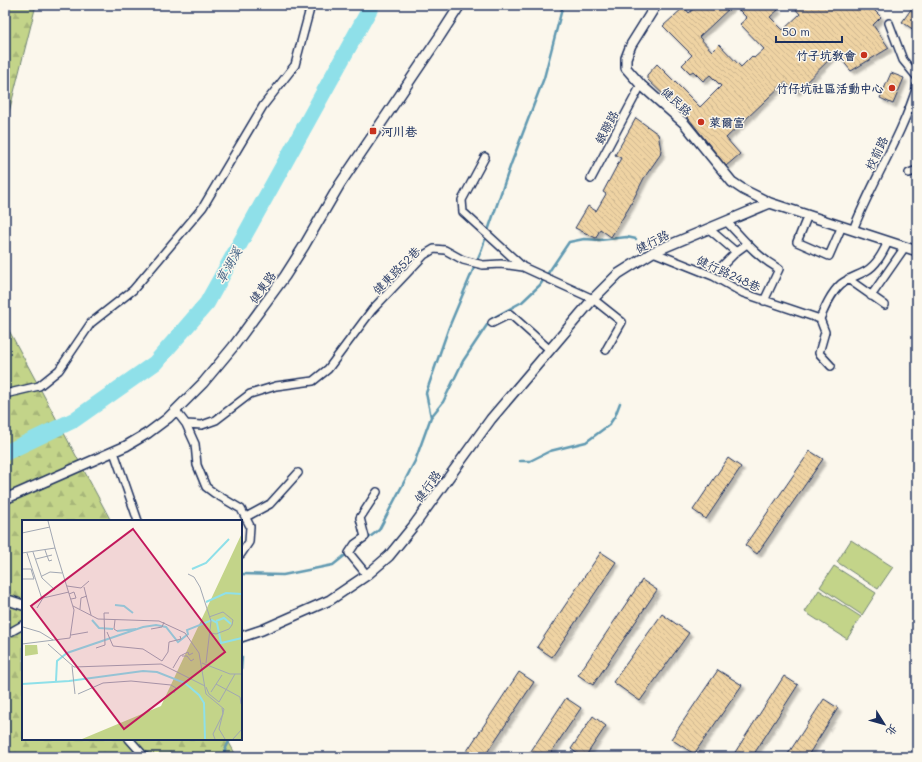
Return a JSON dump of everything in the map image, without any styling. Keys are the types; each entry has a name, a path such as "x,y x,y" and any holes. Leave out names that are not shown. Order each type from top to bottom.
{"street":[{"path":"5,394 39,386 59,370 91,323 133,290 203,207 263,106 295,65 311,5"},
{"name":"健東路","path":"5,500 114,452 148,433 176,411 203,383 233,347 285,276 345,178 460,5"},
{"name":"健民路","path":"656,5 630,45 626,58 626,68 641,85 684,123 732,182 770,203 808,214 917,251"},
{"path":"889,23 903,60 916,76"},
{"name":"銀聯路","path":"591,179 641,85"},
{"name":"校前路","path":"853,230 865,200 910,109 917,86"},
{"path":"485,157 462,200 463,212 523,267 593,299 622,322 606,350"},
{"path":"909,173 917,170"},
{"name":"健行路","path":"242,637 262,630 330,600 367,575 389,556 401,542 491,419 593,299 618,274 653,252 709,230 770,203"},
{"path":"808,214 797,242 829,256 842,226"},
{"path":"727,222 755,253 779,268 764,300"},
{"path":"709,230 736,252"},
{"path":"831,366 819,353 825,332 820,319 825,305 840,285 848,279 867,271 880,258 888,242"},
{"path":"723,265 736,252 747,244"},
{"path":"871,296 905,247"},
{"name":"健東路52巷","path":"186,424 202,425 216,420 250,394 276,386 313,381 328,369 372,310 424,255 434,249 445,250 463,260 483,265 501,264 523,267"},
{"name":"健行路248巷","path":"653,252 713,276 743,293 820,319"},
{"path":"848,279 885,305"},
{"path":"492,323 510,314 550,350"},
{"path":"176,411 186,424 194,444 197,465 206,487 241,509 246,517 250,526 249,542 242,552"},
{"path":"114,452 138,520"},
{"path":"246,517 270,504 298,473"},
{"path":"367,575 349,553 355,544 365,537 360,518 377,492"},
{"path":"5,599 22,605"},
{"path":"5,635 21,629"},
{"path":"130,740 145,757"}],"green space":[{"path":"5,5 36,5 5,128"},
{"path":"5,323 110,520 22,520 22,740 228,740 237,757 5,757"},
{"path":"851,540 893,567 878,589 837,562"},
{"path":"834,566 876,593 862,615 820,587"},
{"path":"819,590 861,617 847,639 805,612"}],"building":[{"path":"698,5 733,5 699,37 712,51 719,44 741,67 752,56 754,58 764,49 740,24 747,18 734,5 773,5 778,10 770,17 783,30 800,14 792,5 869,5 881,17 873,25 889,48 851,71 836,53 796,92 785,82 726,138 740,154 726,166 689,119 647,79 647,75 657,64 700,107 721,86 710,75 703,81 693,71 690,73 682,65 692,55 663,26 684,7 689,13"},
{"path":"914,5 917,5 917,32 902,22"},
{"name":"竹仔坑社區活動中心","path":"891,73 904,78 893,104 880,98"},
{"path":"636,118 658,134 661,150 660,155 644,178 630,206 611,237 600,229 596,238 575,228 588,206 596,211 606,194 603,192 621,158 615,155"},
{"path":"810,451 823,459 757,554 745,545"},
{"path":"728,458 741,467 706,519 693,510"},
{"path":"601,552 616,562 552,657 537,647"},
{"path":"642,580 657,590 593,685 578,675"},
{"path":"662,614 689,633 640,701 613,682"},
{"path":"718,670 742,685 694,754 671,739"},
{"path":"519,672 534,682 484,757 463,757"},
{"path":"784,676 798,685 752,757 732,757"},
{"path":"566,698 581,708 548,757 527,757"},
{"path":"824,699 838,708 807,757 786,757"},
{"path":"593,716 606,726 585,757 582,757 571,749"}],"waterway":[{"name":"草湖溪","path":"5,453 74,420 155,363 207,303 372,5"},
{"path":"366,540 379,530 415,461 431,417 426,393 449,327 481,251 511,164 544,78 563,5"},
{"path":"431,417 443,402 463,361 491,319 522,302 540,285 569,242 584,239 600,240 627,237 636,239"},
{"path":"520,461 530,461 550,451 586,442 609,425 615,416 620,403"},
{"path":"242,574 283,575 333,565 348,553"},
{"path":"222,757 230,740"}],"place":[{"name":"竹子坑教會","path":"864,55"},
{"name":"竹仔坑社區活動中心","path":"892,88"},
{"name":"萊爾富","path":"701,122"},
{"name":"河川巷","path":"373,131"}]}
